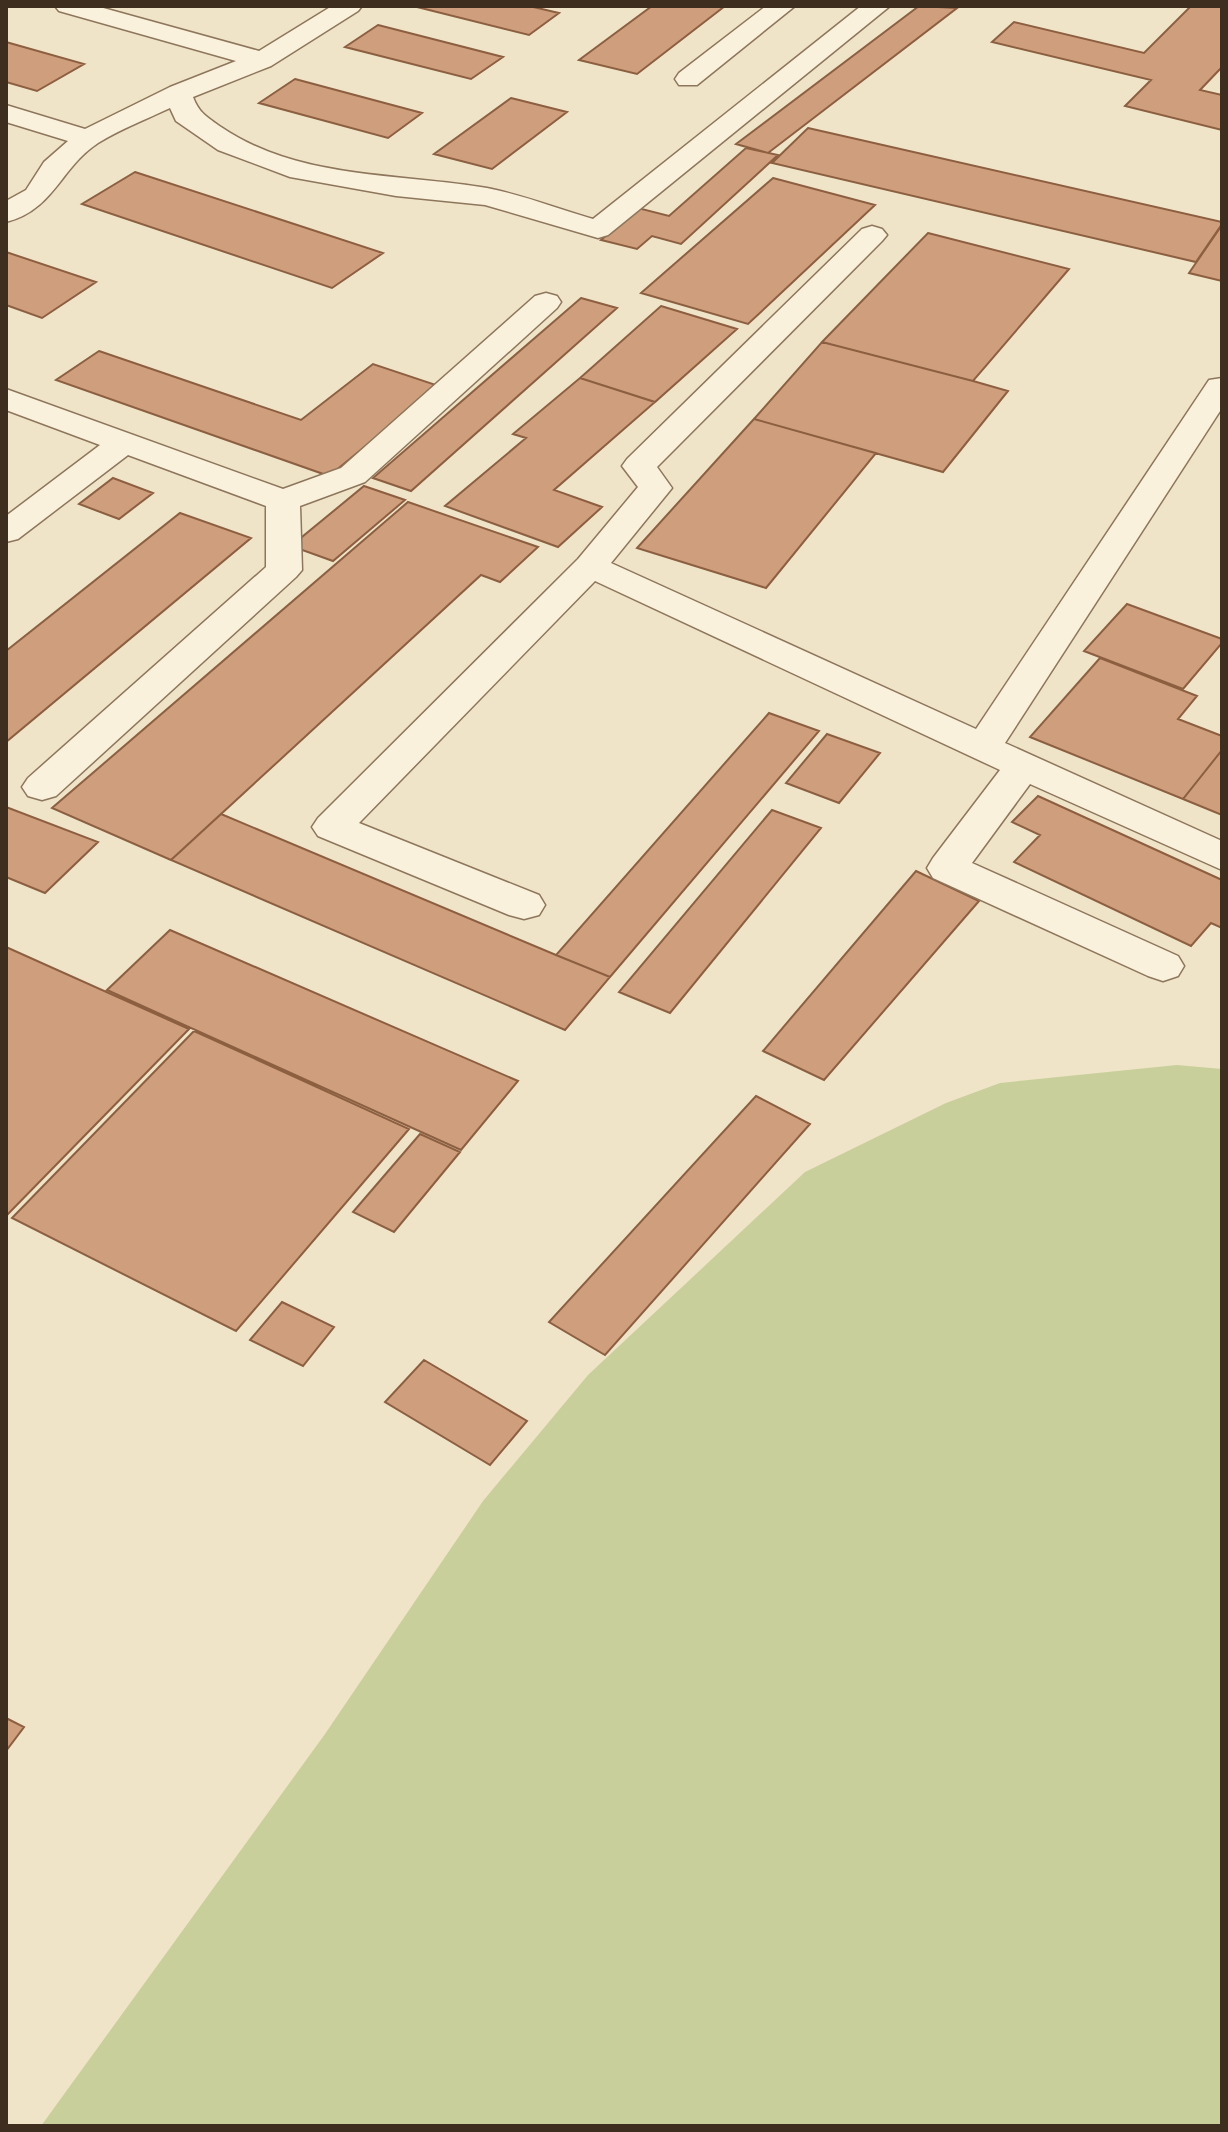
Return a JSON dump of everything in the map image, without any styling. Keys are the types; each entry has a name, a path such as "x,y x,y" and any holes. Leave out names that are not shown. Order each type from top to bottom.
{"street":[{"path":"68,6 262,60"},
{"path":"6,213 36,196 54,168 87,138 179,93 262,60 349,6"},
{"path":"688,79 782,6"},
{"path":"179,93 186,115 228,144 300,171 396,188 487,197 598,229 877,6"},
{"path":"6,113 87,138"},
{"path":"524,905 332,827 590,566 655,488 639,466 872,235"},
{"path":"6,399 283,501 353,475 546,302"},
{"path":"984,746 1220,387"},
{"path":"6,532 125,442"},
{"path":"42,787 284,570 283,501"},
{"path":"590,566 874,700 984,746 1222,857"},
{"path":"1024,765 947,868 1163,966"}],"green space":[{"path":"1177,1065 1222,1069 1222,2126 41,2126 325,1734 483,1501 588,1375 805,1172 946,1103 1000,1083"}],"building":[{"path":"413,6 529,6 559,13 529,35"},
{"path":"652,6 725,6 637,74 579,60"},
{"path":"919,6 957,8 768,153 736,144"},
{"path":"1191,6 1222,6 1222,67 1200,90 1222,95 1222,130 1125,106 1151,80 992,42 1014,22 1144,53"},
{"path":"378,25 503,57 471,79 345,47"},
{"path":"6,42 84,64 37,91 6,82"},
{"path":"295,79 422,113 388,138 259,103"},
{"path":"511,98 567,112 492,169 434,154"},
{"path":"808,128 1222,224 1196,262 772,163"},
{"path":"746,148 778,155 681,244 652,236 637,249 601,240 638,208 669,216"},
{"path":"135,172 383,253 332,288 82,204"},
{"path":"773,178 875,205 748,324 641,293"},
{"path":"1222,225 1222,281 1189,273"},
{"path":"928,233 1069,269 973,381 822,342"},
{"path":"6,252 96,282 42,318 6,305"},
{"path":"581,298 617,308 411,491 373,478"},
{"path":"661,306 737,329 655,402 580,378"},
{"path":"822,342 1008,391 943,472 754,419"},
{"path":"99,351 301,420 373,364 439,386 329,476 56,380"},
{"path":"580,378 655,402 554,490 602,507 558,547 445,506 526,438 513,434"},
{"path":"754,419 876,453 766,588 637,548"},
{"path":"113,478 153,493 119,519 79,504"},
{"path":"364,486 405,500 333,561 291,546"},
{"path":"408,502 538,547 500,582 481,575 171,860 52,808"},
{"path":"180,513 251,538 6,742 6,651"},
{"path":"1127,604 1222,639 1222,643 1183,689 1084,651"},
{"path":"1100,658 1197,696 1178,719 1222,736 1222,750 1183,799 1030,737"},
{"path":"769,713 819,731 610,977 556,955"},
{"path":"827,734 880,753 839,803 786,783"},
{"path":"1222,750 1222,815 1183,799"},
{"path":"1038,796 1222,880 1222,928 1211,923 1191,946 1014,862 1040,835 1012,822"},
{"path":"6,807 98,842 45,893 6,877"},
{"path":"772,810 821,828 670,1013 619,992"},
{"path":"221,814 610,977 565,1030 171,860"},
{"path":"916,871 979,901 824,1080 763,1051"},
{"path":"170,930 518,1081 461,1150 107,990"},
{"path":"6,947 189,1029 6,1216"},
{"path":"194,1031 409,1129 236,1331 12,1218"},
{"path":"756,1096 810,1124 605,1355 549,1322"},
{"path":"420,1134 460,1152 394,1232 353,1212"},
{"path":"282,1302 334,1327 303,1366 250,1340"},
{"path":"424,1360 527,1421 490,1465 385,1402"},
{"path":"6,1718 24,1727 6,1751"}]}
